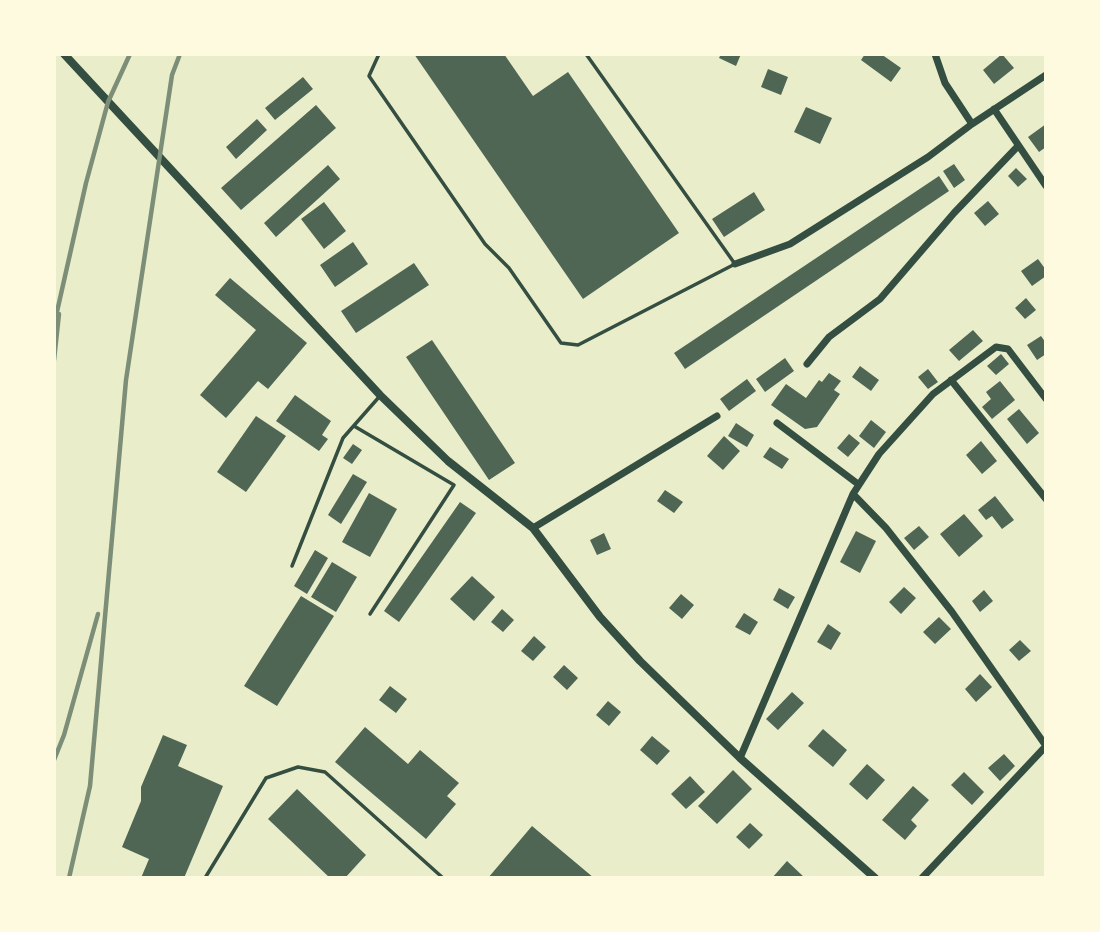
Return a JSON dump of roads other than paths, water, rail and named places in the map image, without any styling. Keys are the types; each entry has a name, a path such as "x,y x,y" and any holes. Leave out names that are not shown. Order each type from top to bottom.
{"street":[{"path":"64,54 380,395 448,461 533,528 600,617 640,661 740,758 876,878"},
{"path":"935,54 945,83 972,124"},
{"path":"735,264 790,244 929,157 972,124 1046,75"},
{"path":"994,109 1046,186"},
{"path":"807,364 829,337 880,299 954,213 1018,146"},
{"path":"740,758 853,494 879,454 933,394 996,347 1008,349 1046,399"},
{"path":"951,380 1046,499"},
{"path":"533,528 717,416"},
{"path":"777,423 859,484"},
{"path":"853,494 886,528 952,612 1046,746 922,878"}],"lane":[{"path":"379,54 369,76 485,244 509,268 561,342 578,345 735,264 586,54"},
{"path":"292,566 343,438 380,395"},
{"path":"354,426 454,485 370,614"},
{"path":"205,878 266,778 298,767 325,772 443,878"}],"railway":[{"path":"54,325 86,183 108,102 130,54"},
{"path":"69,878 90,786 126,380 172,75 180,54"},
{"path":"54,360 59,314"},
{"path":"54,760 64,735 98,614"}]}
